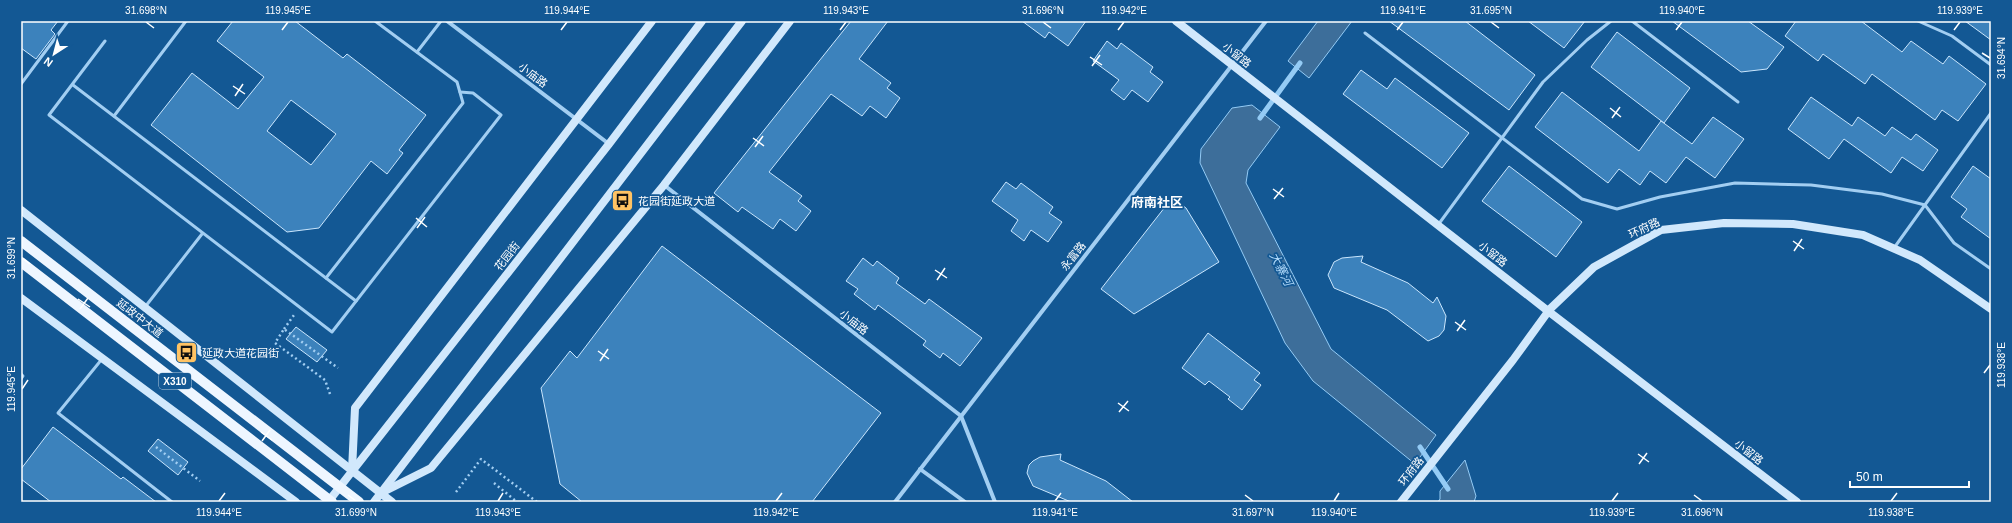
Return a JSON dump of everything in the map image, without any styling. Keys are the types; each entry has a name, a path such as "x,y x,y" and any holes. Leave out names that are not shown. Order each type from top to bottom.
{"main road":[{"name":"延政中大道","path":"21,241 340,488"},
{"name":"X310","path":"21,262 330,501"},
{"name":"X310","path":"340,488 359,502"}],"street":[{"name":"小庙路","path":"447,21 609,144"},
{"path":"352,470 355,408 652,21"},
{"name":"花园街","path":"330,501 352,470 609,144 702,21"},
{"path":"374,502 742,21"},
{"path":"381,493 431,468 664,185 790,21"},
{"name":"小留路","path":"1176,21 1548,311 1797,502"},
{"name":"永富路","path":"895,502 1266,21"},
{"name":"小庙路","path":"664,185 961,416"},
{"path":"21,210 392,502"},
{"name":"环府路","path":"1401,502 1513,360 1548,311 1594,267 1661,230 1724,223 1793,224 1863,235 1920,260 1991,308"},
{"path":"21,298 296,502"},
{"path":"961,416 995,502"},
{"path":"920,469 965,502"}],"lane":[{"path":"21,84 68,21"},
{"path":"114,116 186,21"},
{"path":"326,278 463,103 457,82 375,21"},
{"path":"417,52 441,21"},
{"path":"1438,225 1543,82 1587,40 1611,21"},
{"path":"1632,21 1738,102"},
{"path":"1918,21 1952,36 1991,65"},
{"path":"1365,34 1582,198 1617,210 1660,197 1734,183 1811,185 1882,194 1925,205 1954,243 1991,269"},
{"path":"104,41 73,85 49,115 202,234 332,332 501,114 473,93 460,92"},
{"path":"73,85 356,301"},
{"path":"1894,248 1991,113"},
{"path":"145,307 202,234"},
{"path":"102,359 58,413 172,502"},
{"path":"21,374 23,376 21,379"}],"path":[{"path":"299,308 275,343 325,380 330,394"},
{"path":"284,329 338,368"},
{"path":"156,447 200,481"},
{"path":"456,492 481,459 537,502"},
{"path":"494,483 517,502"}],"water":[{"path":"1318,21 1352,21 1309,78 1288,61"},
{"path":"1252,105 1280,127 1248,170 1246,183 1331,349 1436,435 1415,464 1313,381 1285,343 1200,163 1201,149 1232,108"},
{"path":"1465,460 1476,496 1474,502 1438,502 1440,499 1440,491"}],"building":[{"path":"21,21 58,21 51,30 55,34 36,59 21,48"},
{"path":"233,21 295,21 343,58 347,54 426,115 399,150 403,153 387,174 371,161 319,228 287,232 151,125 192,73 238,109 264,77 217,41","holes":["291,100 336,134 311,165 267,131"]},
{"path":"851,21 888,21 859,59 891,83 887,88 900,98 886,118 870,106 862,116 831,94 769,172 802,196 798,201 811,211 796,231 780,219 773,229 742,207 738,212 714,193"},
{"path":"1022,21 1086,21 1068,46 1049,32 1045,38"},
{"path":"1389,21 1465,21 1535,75 1509,110"},
{"path":"1528,21 1585,21 1564,48"},
{"path":"1672,21 1748,21 1784,47 1767,69 1741,72"},
{"path":"1796,21 1861,21 1902,52 1911,41 1943,64 1949,56 1986,84 1958,121 1942,110 1935,120 1872,74 1865,84 1823,54 1818,61 1785,36"},
{"path":"1965,21 1991,21 1991,40"},
{"path":"1617,32 1690,88 1664,123 1591,67"},
{"path":"1107,41 1117,49 1121,43 1153,67 1150,72 1163,82 1148,102 1132,90 1124,100 1111,90 1119,80 1093,61"},
{"path":"1361,70 1387,89 1395,78 1469,133 1442,168 1343,94"},
{"path":"1562,92 1639,151 1661,121 1692,144 1713,117 1744,139 1715,178 1686,157 1666,183 1650,171 1640,185 1619,169 1608,183 1535,127"},
{"path":"1811,97 1852,126 1858,117 1885,136 1892,127 1911,140 1916,134 1938,150 1923,171 1902,157 1891,173 1844,139 1829,159 1788,129"},
{"path":"1509,166 1582,222 1556,257 1482,201"},
{"path":"1973,166 1991,179 1991,239 1961,217 1967,209 1951,197"},
{"path":"1006,182 1016,189 1021,183 1053,207 1049,213 1062,222 1048,242 1031,230 1024,241 1011,231 1018,220 992,201"},
{"path":"1172,198 1186,208 1219,262 1134,314 1101,289"},
{"path":"662,246 881,413 812,502 582,502 560,484 541,388 570,351 577,358"},
{"path":"1363,256 1361,262 1408,283 1433,303 1437,297 1446,316 1444,330 1439,336 1428,341 1387,310 1334,288 1328,275 1334,262 1342,258"},
{"path":"863,258 873,266 877,261 899,278 896,283 925,304 929,299 982,338 960,366 943,353 940,358 923,345 926,341 878,305 875,310 854,294 858,289 846,281"},
{"path":"296,327 327,350 317,362 286,339"},
{"path":"1208,333 1260,373 1254,380 1261,385 1242,410 1228,399 1230,397 1209,381 1205,385 1182,368"},
{"path":"53,427 121,479 123,477 156,502 51,502 21,479 21,469"},
{"path":"158,439 188,462 178,475 148,451"},
{"path":"1061,454 1060,460 1106,481 1133,502 1071,502 1033,486 1027,473 1029,465 1040,457"}],"waterway":[{"name":"大寨河","path":"1260,118 1300,63"},
{"name":"大寨河","path":"1420,447 1448,489"}],"place":[{"name":"花园街延政大道","path":"622,201"},
{"name":"延政大道花园街","path":"186,353"}],"district":[{"name":"府南社区","path":"1157,202"}]}
